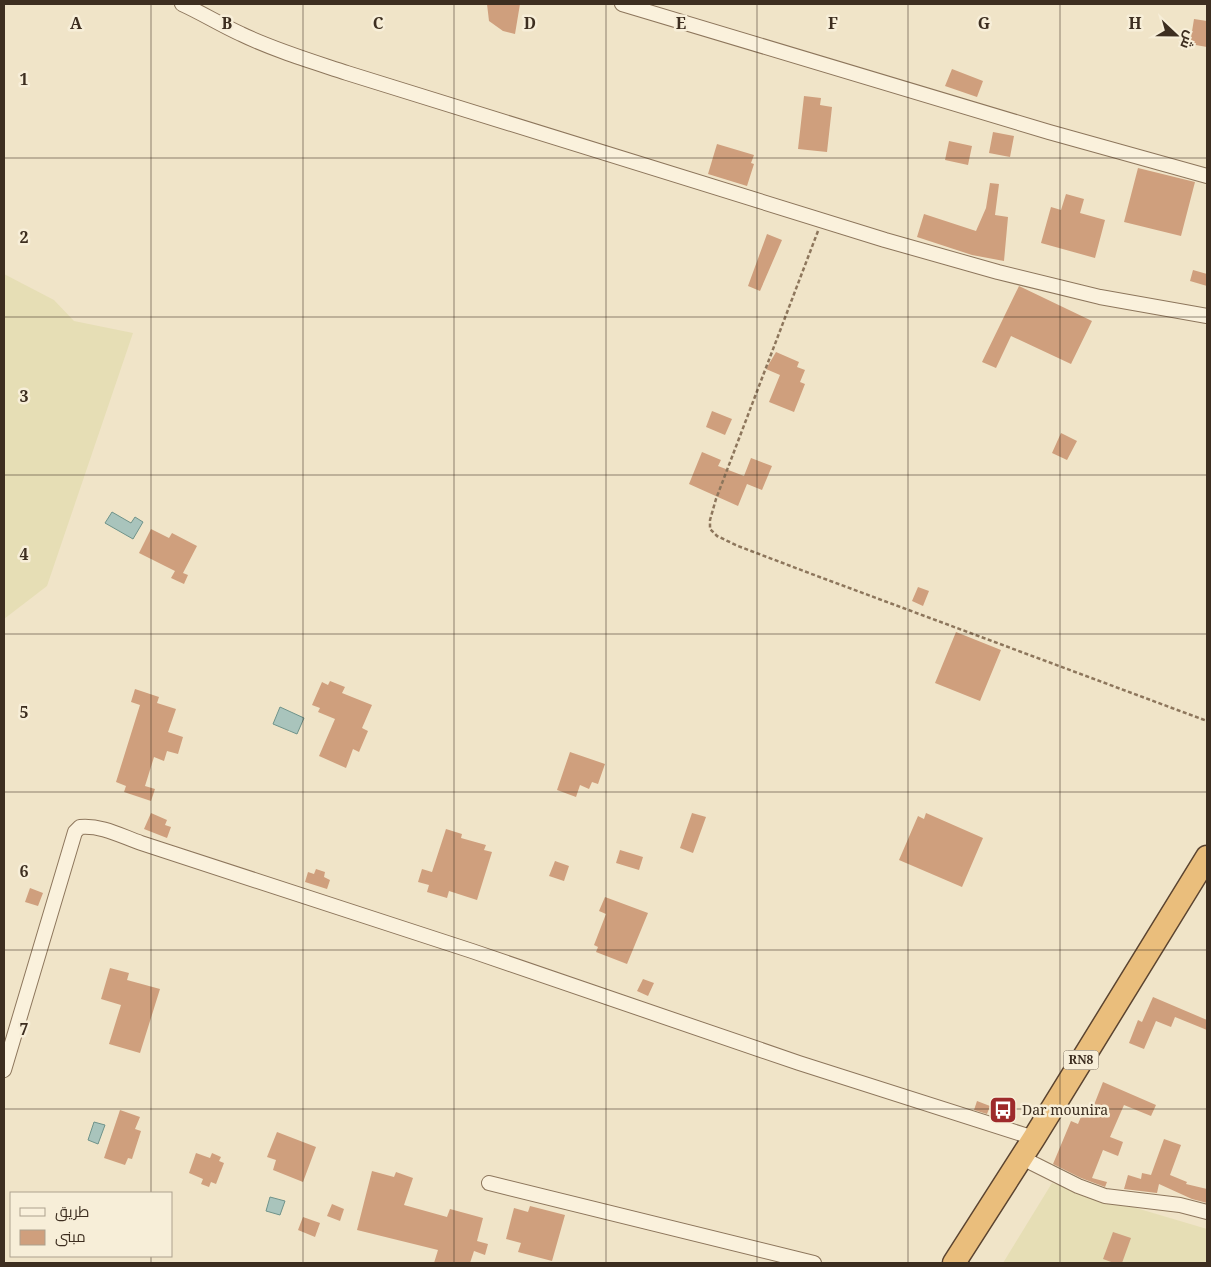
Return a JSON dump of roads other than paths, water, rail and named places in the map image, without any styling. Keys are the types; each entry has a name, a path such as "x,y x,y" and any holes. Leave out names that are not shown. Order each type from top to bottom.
{"highway":[{"name":"RN8","path":"954,1263 1034,1138 1207,857"},
{"name":"RN8","path":"971,1263 1056,1122 1168,950 1207,885"}],"street":[{"path":"182,4 209,16 240,34 311,61 524,129 904,245 1056,287 1100,297 1207,316"},
{"path":"622,4 1049,132 1207,176"},
{"path":"4,1070 75,832 80,827 87,826 107,830 141,843 472,951 798,1064 1034,1138"},
{"path":"1032,1163 1078,1186 1105,1196 1166,1203 1207,1212"},
{"path":"489,1183 814,1263"}],"water":[{"path":"112,512 131,523 135,517 143,522 133,539 105,523"},
{"path":"280,707 304,718 297,734 273,724"},
{"path":"94,1122 105,1125 98,1144 88,1140"},
{"path":"270,1197 285,1201 280,1215 266,1211"}],"place":[{"name":"Dar mounira","path":"1003,1110"}]}
